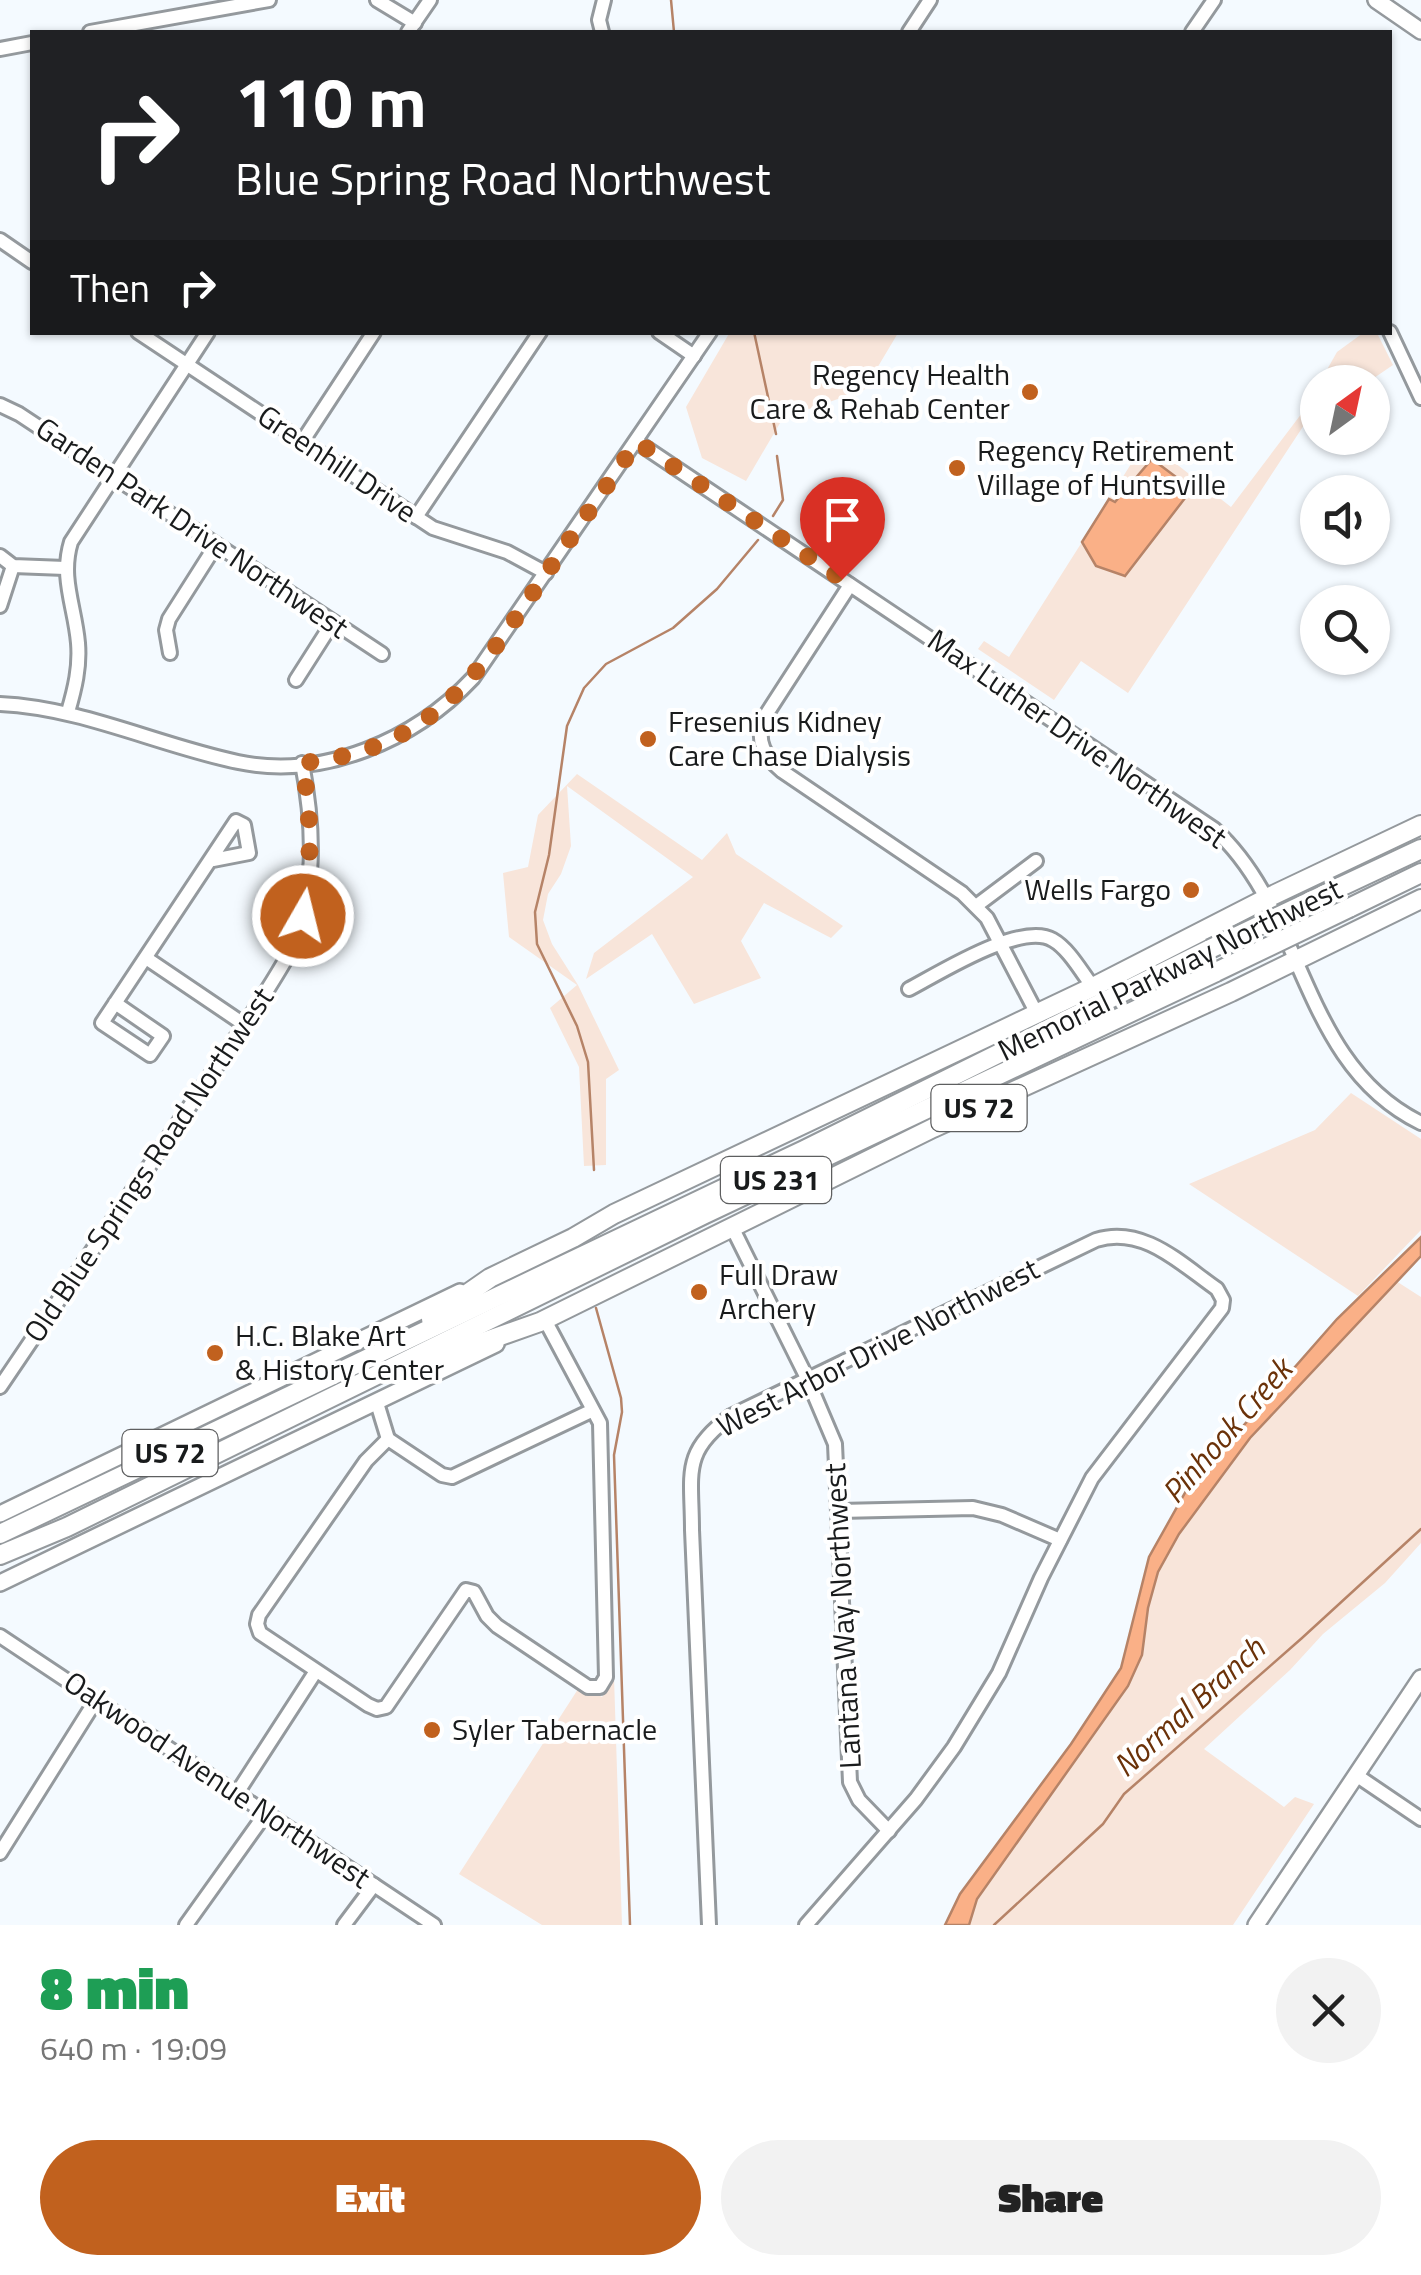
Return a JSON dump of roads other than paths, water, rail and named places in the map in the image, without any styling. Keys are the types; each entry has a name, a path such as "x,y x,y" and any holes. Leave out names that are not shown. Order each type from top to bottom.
{"highway":[{"name":"US 72","path":"341,1373 444,1311 490,1278 614,1214 1094,987 1266,898 1421,825"},
{"name":"Memorial Parkway Northwest","path":"0,1534 341,1373 1421,848"},
{"path":"1333,866 1318,893 1316,907 1336,926 1366,927"},
{"name":"Memorial Parkway Northwest","path":"0,1556 1421,873"},
{"name":"US 72","path":"338,1394 542,1321 933,1128 1294,963 1421,899"},
{"path":"1192,935 1217,940 1237,956 1238,970 1223,996"},
{"path":"828,1113 942,1074 966,1070"}],"main road":[{"path":"1376,0 1421,31"},
{"path":"0,1514 490,1278"},
{"path":"0,1580 542,1321"},
{"path":"1256,1925 1421,1678"}],"street":[{"path":"116,30 167,26 268,0"},
{"path":"377,0 412,28 430,0"},
{"path":"602,30 599,20 604,0"},
{"path":"909,30 930,0"},
{"path":"1193,30 1214,0"},
{"path":"0,49 30,43"},
{"path":"0,240 30,261"},
{"name":"Greenhill Drive","path":"142,335 416,517 448,534 507,552 546,574"},
{"path":"68,712 80,663 65,568 71,542 206,335"},
{"path":"302,442 372,335"},
{"path":"416,517 538,335"},
{"path":"663,335 694,356"},
{"path":"0,704 68,712 241,763 302,763 357,754 401,734 443,708 473,678 708,335"},
{"path":"1391,335 1421,398"},
{"name":"Garden Park Drive Northwest","path":"0,405 382,654"},
{"name":"Max Luther Drive Northwest","path":"637,442 1214,829 1247,863 1335,1045 1388,1104 1421,1122"},
{"path":"170,653 166,630 170,619 216,545"},
{"path":"0,556 13,566 65,568"},
{"path":"0,606 13,566"},
{"path":"850,584 764,718 760,728 763,750 782,771 976,906 987,918 1036,1012"},
{"path":"296,680 333,622"},
{"name":"Old Blue Springs Road Northwest","path":"0,1387 245,1025 287,956 303,916 309,880 311,832 302,763"},
{"path":"114,1003 163,1036 150,1055 102,1023 114,1003 213,860"},
{"path":"976,906 1036,862"},
{"path":"909,989 999,942 1041,936 1052,939 1094,987"},
{"path":"146,958 245,1025"},
{"name":"Lantana Way Northwest","path":"733,1228 807,1378 834,1444 850,1782 858,1800 889,1832"},
{"name":"West Arbor Drive Northwest","path":"709,1925 692,1530 694,1454 704,1436 730,1416 1106,1236 1142,1239 1217,1289 1224,1300 1218,1317 1108,1455 1079,1500 1060,1540"},
{"path":"388,1439 366,1462 259,1615 257,1624 267,1641 376,1709 386,1707 466,1590 474,1592 497,1626 588,1688 600,1686 606,1676 600,1423 542,1321"},
{"path":"377,1403 388,1439 442,1475 452,1477 591,1411"},
{"path":"806,1925 889,1832 954,1747 1000,1673 1060,1540 1002,1514 973,1508 839,1510"},
{"name":"Oakwood Avenue Northwest","path":"0,1636 434,1925"},
{"path":"236,1793 316,1672"},
{"path":"0,1853 96,1700"},
{"path":"1356,1775 1421,1819"},
{"path":"186,1925 266,1813"},
{"path":"344,1925 374,1885"},
{"path":"394,1898 424,1925"}],"waterway":[{"path":"671,0 674,30"},
{"path":"755,335 776,434"},
{"path":"773,516 783,500 777,456"},
{"path":"594,1170 588,1062 577,1026 537,944 535,912 549,855 567,726 584,688 606,664 673,628 717,589 758,540"},
{"path":"596,1308 622,1412 614,1455 630,1925"},
{"name":"Normal Branch","path":"994,1925 1103,1824 1124,1794 1421,1529"}],"place":[{"name":"Regency Health Care & Rehab Center","path":"1030,392"},
{"name":"Regency Retirement Village of Huntsville","path":"957,468"},
{"name":"Fresenius Kidney Care Chase Dialysis","path":"648,739"},
{"name":"Wells Fargo","path":"1191,890"},
{"name":"Full Draw Archery","path":"699,1292"},
{"name":"H.C. Blake Art & History Center","path":"215,1353"},
{"name":"Syler Tabernacle","path":"432,1730"}],"water label":[{"name":"Pinhook Creek","path":"1227,1431"}]}
